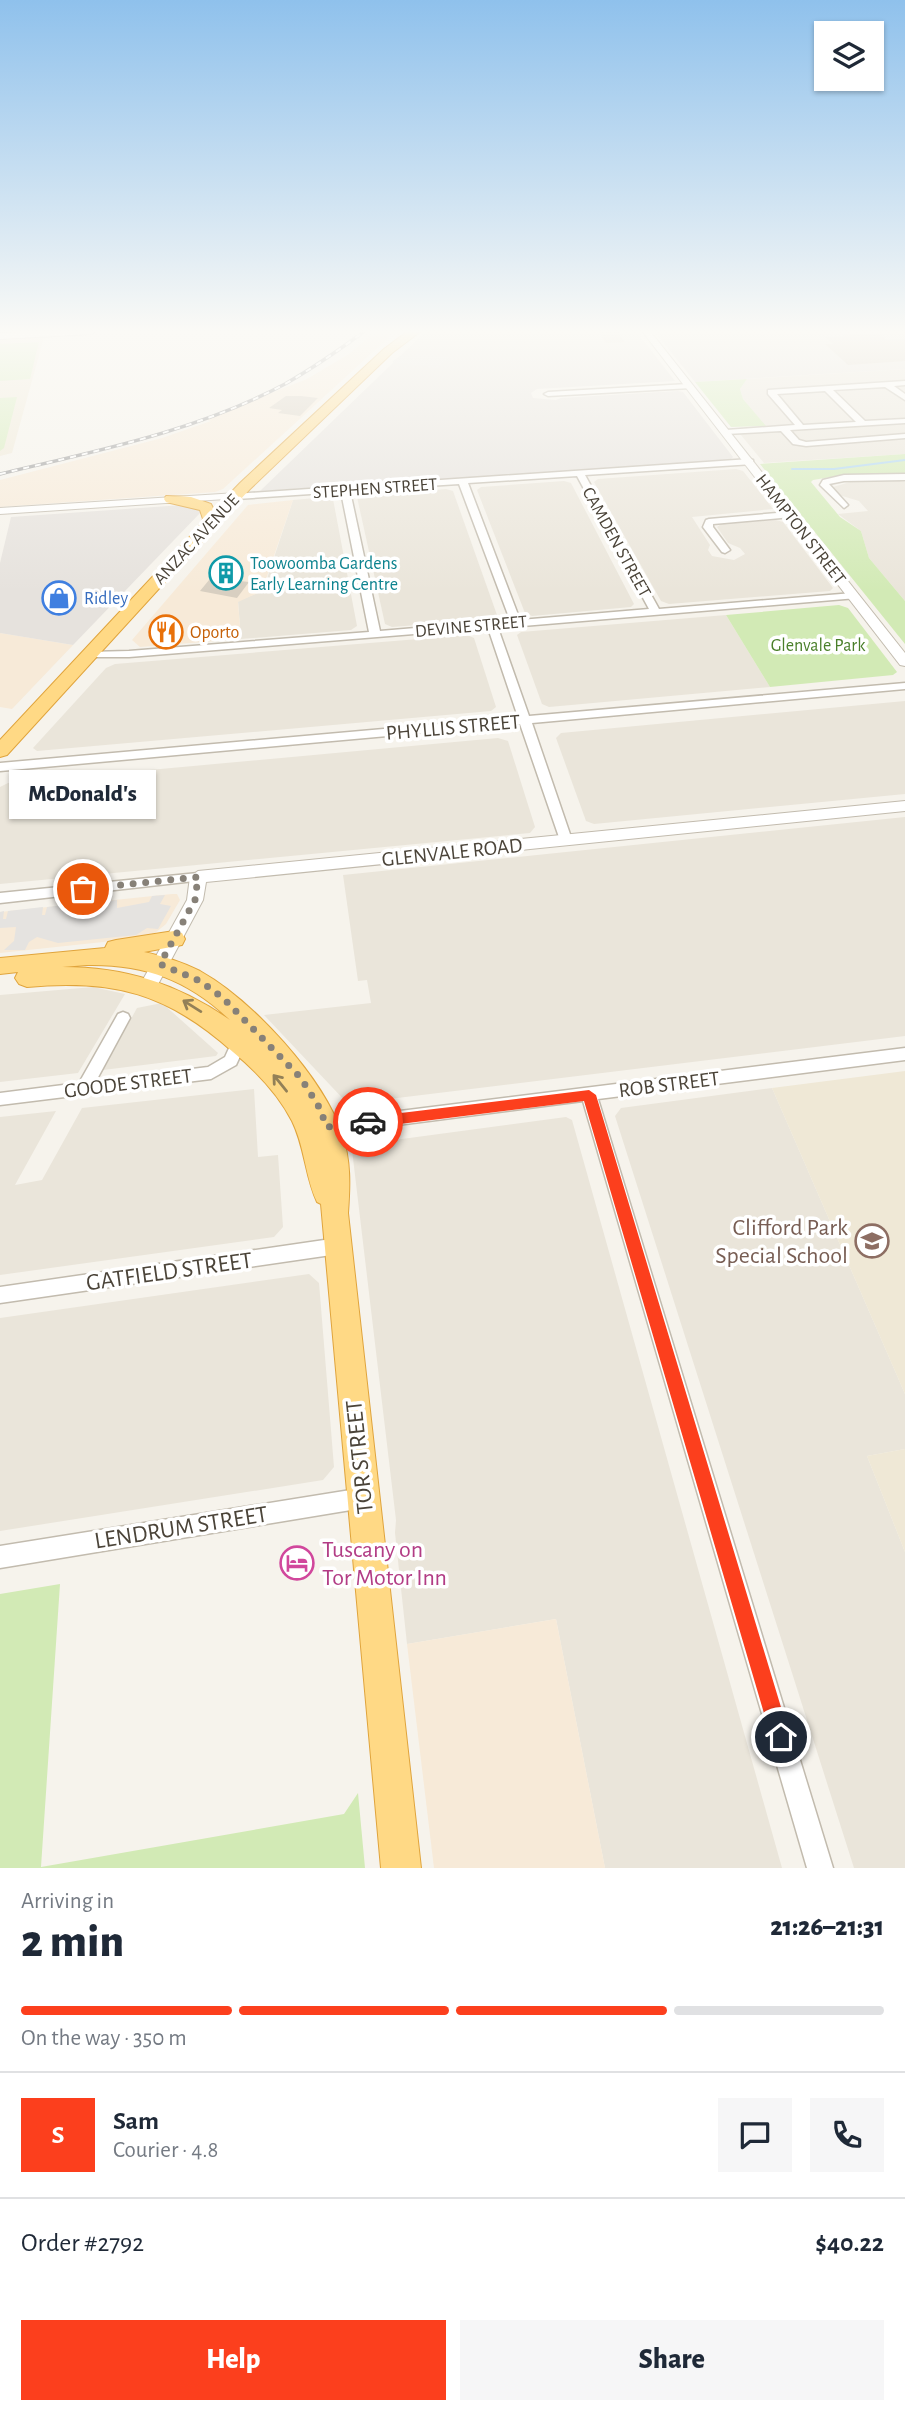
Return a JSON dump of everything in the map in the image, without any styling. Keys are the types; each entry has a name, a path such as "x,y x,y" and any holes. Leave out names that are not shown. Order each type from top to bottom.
{"highway":[{"name":"ANZAC AVENUE","path":"0,751 237,496 319,418"},
{"path":"171,499 206,507 210,519 205,530"},
{"path":"79,957 99,950 174,939"},
{"path":"0,966 79,957 125,958 154,974"},
{"path":"0,981 83,974 154,974"},
{"name":"TOR STREET","path":"154,974 239,1041 277,1078 295,1104 318,1128"},
{"name":"TOR STREET","path":"154,974 193,977 223,998 300,1077 318,1105 316,1150 324,1188 334,1213 338,1246 401,1868"}],"street":[{"name":"HAMPTON STREET","path":"715,418 905,662"},
{"path":"793,418 801,428"},
{"path":"857,418 863,424"},
{"path":"726,432 905,421"},
{"path":"784,429 796,442 806,444 905,436"},
{"name":"STEPHEN STREET","path":"0,511 750,463"},
{"name":"CAMDEN STREET","path":"580,474 655,611"},
{"path":"844,505 824,485 826,482 844,478 905,477"},
{"path":"463,482 516,622"},
{"path":"345,490 375,634"},
{"path":"725,550 708,527 709,522 789,514"},
{"name":"DEVINE STREET","path":"89,654 853,596"},
{"path":"492,624 566,840"},
{"name":"PHYLLIS STREET","path":"0,767 905,686"},
{"name":"GLENVALE ROAD","path":"0,898 905,806"},
{"path":"154,974 195,900 198,877"},
{"path":"84,1088 123,1018"},
{"name":"GOODE STREET","path":"0,1099 211,1073 231,1061 239,1041"},
{"name":"ROB STREET","path":"318,1128 905,1054"},
{"path":"589,1095 820,1868"},
{"name":"GATFIELD STREET","path":"0,1295 338,1246"},
{"name":"LENDRUM STREET","path":"0,1557 363,1498"}],"shaded area":[{"path":"0,418 22,418 12,453 0,456"},
{"path":"301,418 223,489 215,492 0,507 0,480 162,438 211,421 204,419"},
{"path":"336,418 703,418 733,457 730,460 260,491"},
{"path":"759,418 905,418 905,454 764,463 736,429 765,426"},
{"path":"736,469 743,471 773,509 692,517 710,545 708,550 712,556 734,560 745,554 740,548 728,543 717,527 721,524 776,520 783,522 833,588 830,591 669,604 661,601 594,482 598,479"},
{"path":"564,481 571,483 634,604 631,607 532,616 525,613 477,490 481,487"},
{"path":"850,482 905,482 905,601 869,558 861,531 838,514 868,511 859,501 839,495 833,487"},
{"path":"446,489 453,491 497,615 492,619 392,627 385,624 357,497"},
{"path":"327,497 333,499 357,626 351,630 241,639 238,601 263,591 293,500"},
{"path":"293,500 262,591 238,602 241,639 140,647 132,640 248,505"},
{"name":"Ridley","path":"183,505 198,508 201,512 73,645 0,633 0,563 11,517"},
{"path":"726,615 770,687 549,707 542,704 517,635 521,632"},
{"path":"0,633 73,645 12,709 0,707"},
{"path":"467,635 474,638 496,707 491,711 37,751 33,748 106,668 115,664"},
{"path":"905,701 905,794 594,824 586,821 556,738 561,733"},
{"path":"498,738 508,741 535,827 530,833 0,884 0,787 8,783"},
{"path":"905,817 905,1036 348,1104 264,1015 371,1003 367,980 358,981 343,875"},
{"path":"177,894 180,900 166,924 150,937 0,953 0,912"},
{"path":"165,895 160,904 171,906 158,929 147,928 136,935 58,943 37,937 29,942 25,950 4,950 14,941 16,927 0,928 0,912 4,911 3,919 6,919 8,911 43,907 42,915 45,915 47,907 82,903 82,911 85,911 86,903 117,900 117,908 149,902 152,896"},
{"path":"93,987 125,994 78,1073 0,1082 0,995"},
{"path":"162,1003 218,1053 216,1056 103,1070 137,1008"},
{"name":"Clifford Park Special School","path":"905,1071 905,1394 772,1088"},
{"path":"772,1088 905,1394 905,1449 867,1456 905,1552 905,1868 854,1868 615,1116 621,1108"},
{"path":"254,1089 258,1157 278,1155 283,1227 274,1237 0,1275 0,1117 56,1111 15,1185 42,1180 82,1108"},
{"path":"566,1117 572,1120 782,1868 605,1868 556,1619 407,1644 395,1533 396,1520 352,1150 357,1145"},
{"path":"309,1274 319,1283 334,1467 323,1480 0,1531 0,1318"},
{"path":"905,1449 905,1552 867,1456"},
{"path":"556,1619 605,1868 434,1868 407,1644"}],"green space":[{"path":"0,418 12,418 4,448 0,451"},
{"path":"724,418 759,418 766,426 731,427"},
{"path":"905,454 905,473 843,475 811,482 840,517 861,531 869,558 905,601 905,644 760,464"},
{"name":"Glenvale Park","path":"839,605 848,608 897,672 893,675 770,687 726,615"},
{"path":"60,1584 41,1867 344,1814 358,1793 365,1868 0,1868 0,1594"}],"building":[{"name":"Toowoomba Gardens Early Learning Centre","path":"223,563 243,566 231,580 249,582 237,598 200,591"}],"waterway":[{"path":"792,469 834,469 905,460"}],"railway":[{"path":"0,474 146,438 207,418"}],"way so far":[{"path":"83,889 198,877 195,900 160,964 200,981 223,998 290,1064 310,1091 327,1127 368,1122"}],"place":[{"name":"Toowoomba Gardens Early Learning Centre","path":"226,573"},
{"name":"Ridley","path":"59,598"},
{"name":"Oporto","path":"166,632"},
{"name":"McDonald's","path":"83,889"},
{"name":"Clifford Park Special School","path":"872,1241"},
{"name":"Tuscany on Tor Motor Inn","path":"297,1563"}],"route":[{"path":"368,1122 589,1095 781,1737"}]}
